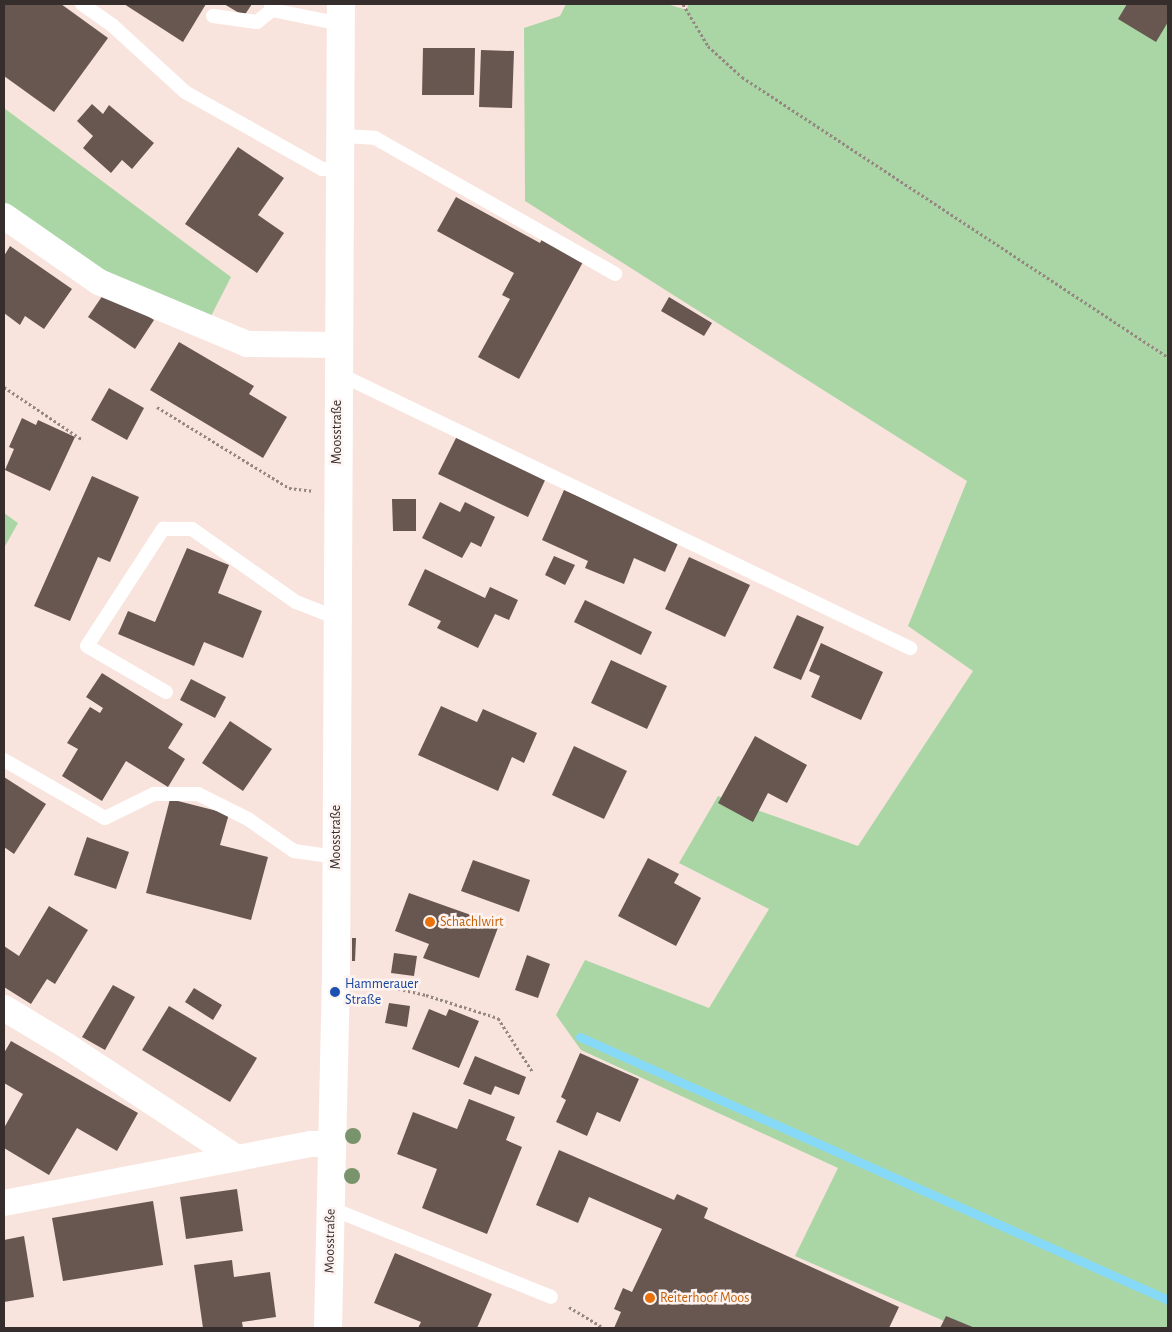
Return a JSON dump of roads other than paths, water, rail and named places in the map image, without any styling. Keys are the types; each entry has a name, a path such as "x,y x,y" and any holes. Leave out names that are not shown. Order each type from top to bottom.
{"street":[{"name":"Moosstraße","path":"329,1328 336,979 337,373 341,14"},
{"path":"4,216 99,282 247,344 338,345"},
{"path":"4,1008 67,1046 237,1158"},
{"path":"4,1203 310,1144 332,1144"}],"lane":[{"path":"82,4 112,25 184,92 322,169 340,169"},
{"path":"213,16 257,22 272,7 341,14"},
{"path":"341,136 375,138 615,274"},
{"path":"337,373 910,648"},
{"path":"166,692 87,646 163,529 192,529 296,602 312,606 337,618"},
{"path":"4,760 105,818 154,794 198,794 248,818 300,853 336,856"},
{"path":"330,1208 552,1297"}],"waterway":[{"path":"580,1037 1168,1300"}],"place":[{"name":"Schachlwirt","path":"430,922"},
{"name":"Hammerauer Straße","path":"335,992"},
{"name":"Reiterhoof Moos","path":"650,1298"}]}
